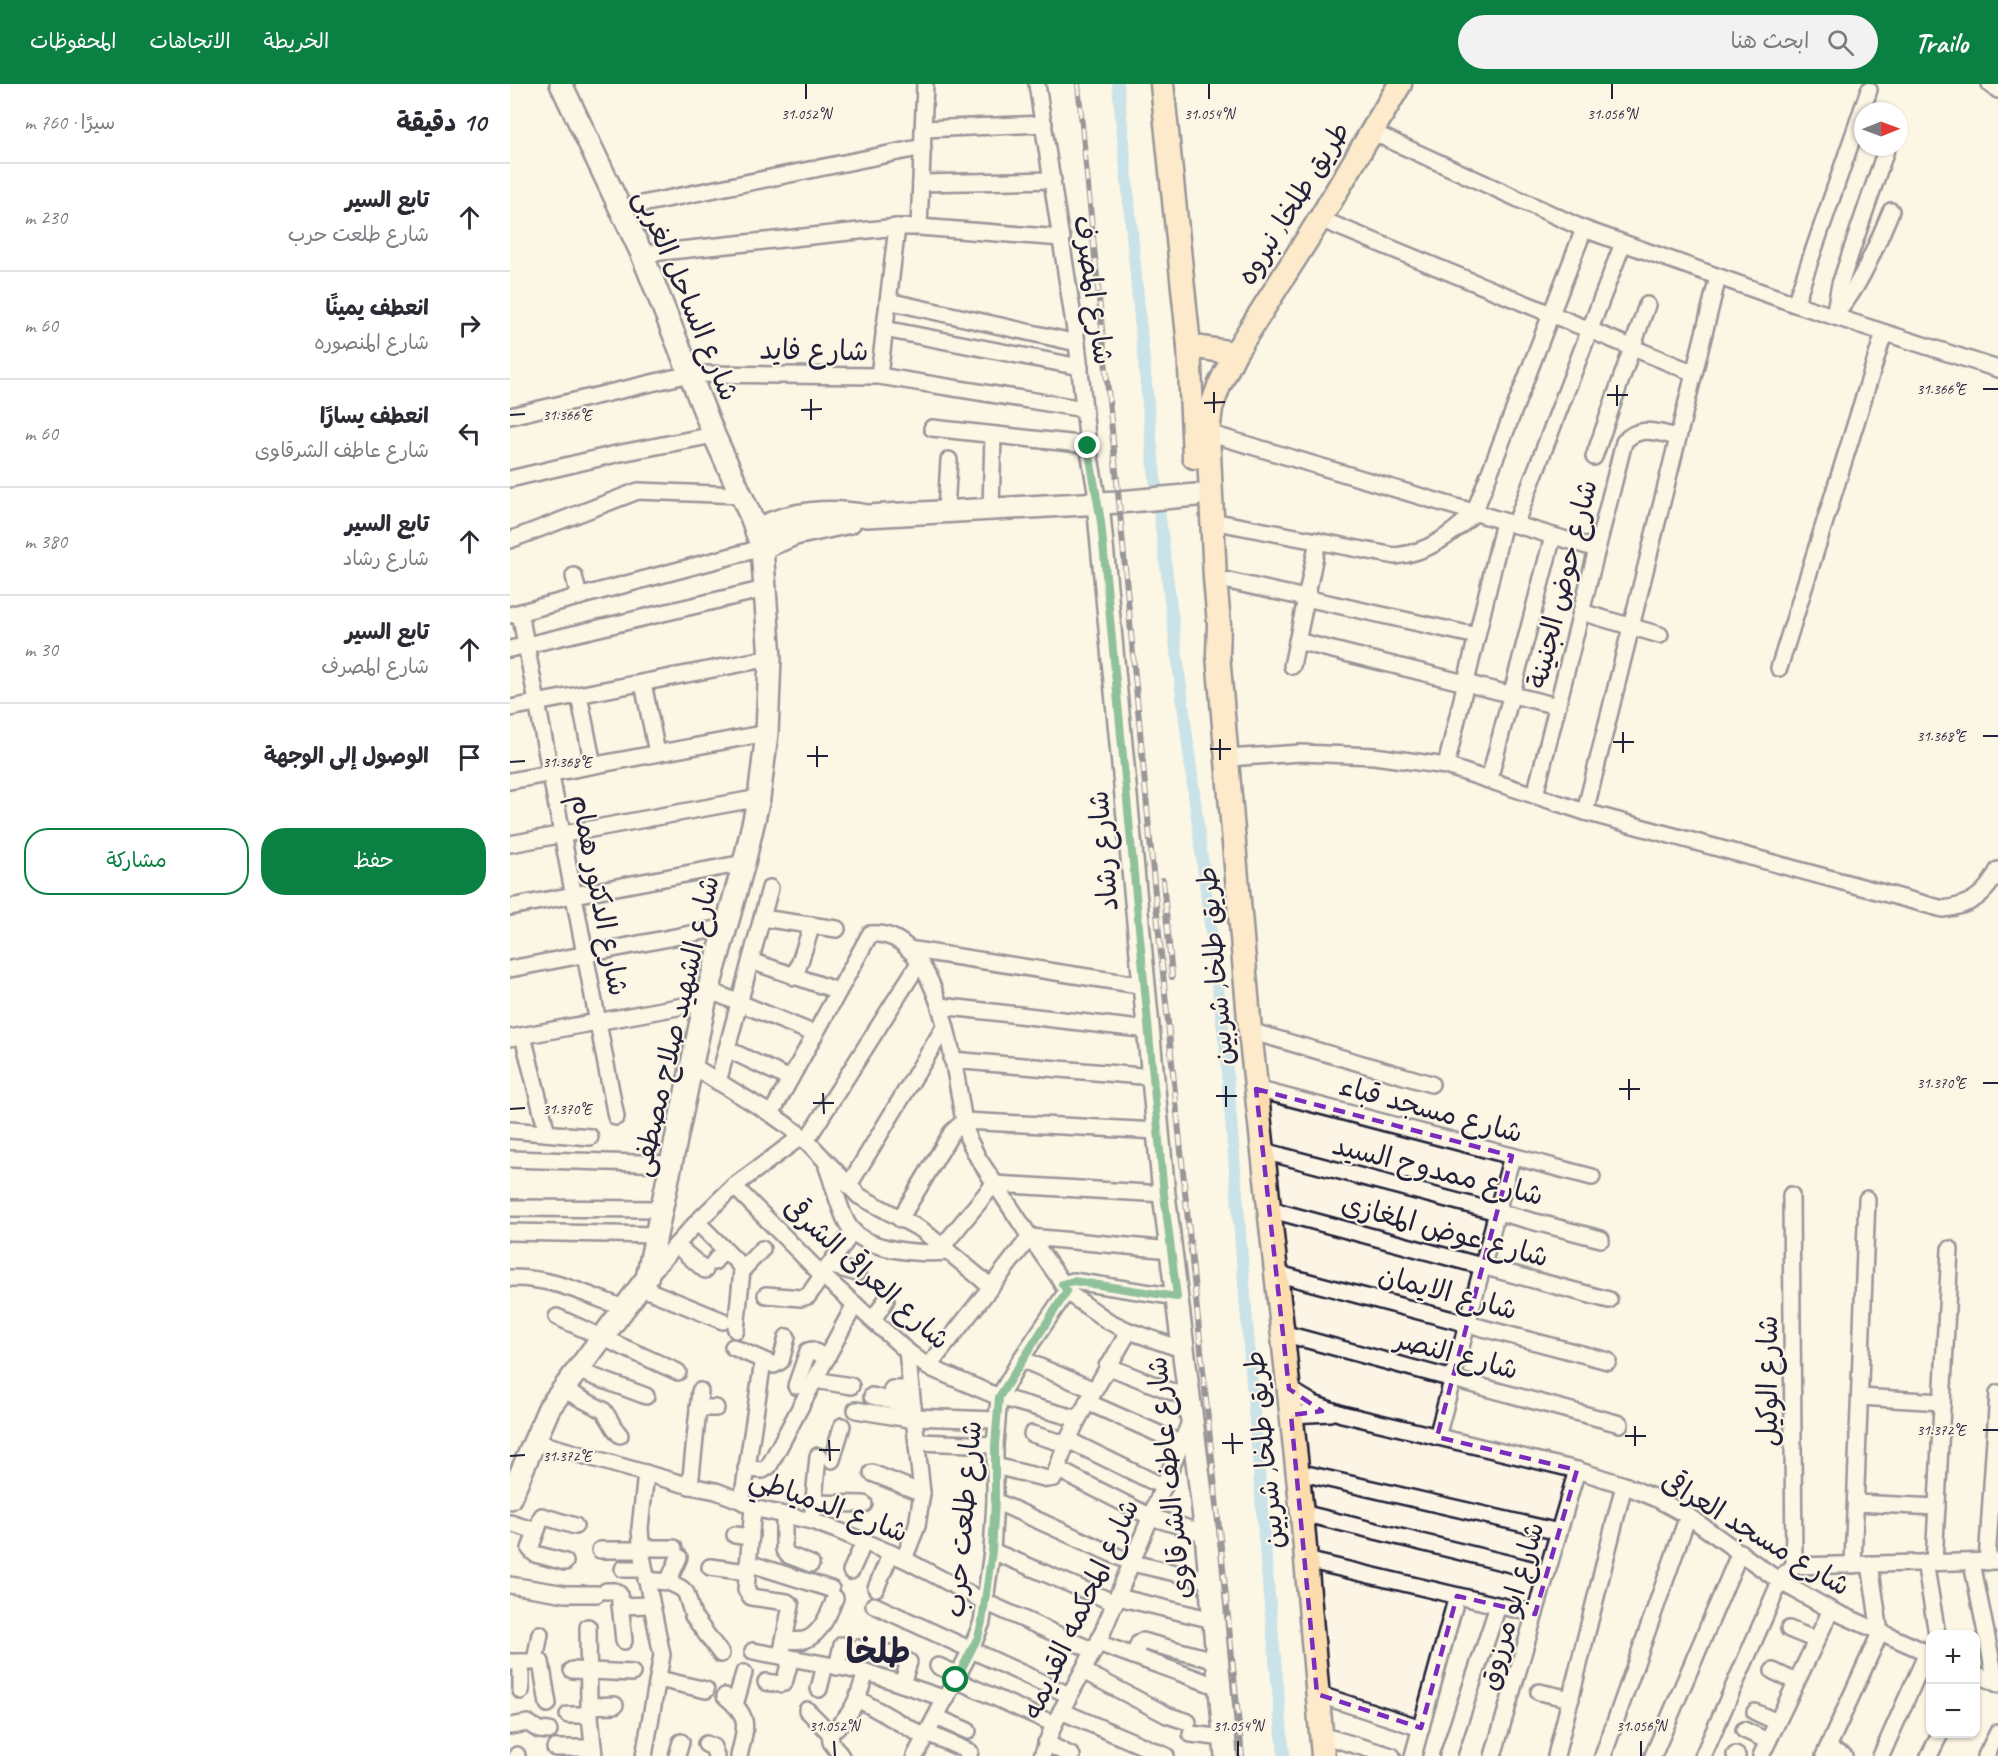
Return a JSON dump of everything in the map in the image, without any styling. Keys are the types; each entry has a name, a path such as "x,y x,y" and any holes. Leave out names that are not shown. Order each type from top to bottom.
{"main road":[{"path":"1162,84 1189,346 1188,496 1210,623 1218,655"},
{"name":"طريق طلخا, نبروه","path":"1235,353 1320,219 1400,84"},
{"path":"1189,346 1235,353"},
{"name":"طريق طلخا, شربين","path":"1235,353 1211,408 1208,433 1215,578 1220,624 1218,655 1250,1031 1298,1472 1322,1746"}],"street":[{"name":"شارع الساحل الغربى","path":"561,84 622,208 714,435 759,539"},
{"path":"920,226 925,84"},
{"name":"شارع المصرف","path":"1037,84 1062,238 1077,343 1088,446 1098,503"},
{"path":"1990,84 1998,90"},
{"path":"1795,304 1869,90"},
{"path":"923,129 1044,124"},
{"path":"1372,132 1584,229 1718,278 1998,369"},
{"path":"622,208 923,147"},
{"path":"1834,316 1840,284 1884,156"},
{"path":"921,183 1053,180"},
{"path":"1834,316 1850,296 1867,265 1891,211"},
{"path":"1320,219 1694,374"},
{"path":"642,254 920,226 1062,238"},
{"path":"879,376 897,227"},
{"path":"1212,521 1395,556 1421,551 1441,541 1474,513 1584,229"},
{"path":"1446,766 1477,636 1509,523 1623,243"},
{"path":"1585,812 1718,278"},
{"path":"888,301 1077,343"},
{"path":"1594,458 1647,305"},
{"path":"884,329 1080,367"},
{"path":"1779,668 1884,333"},
{"name":"شارع فايد","path":"510,416 690,374 879,376 1084,409"},
{"path":"932,428 1088,446"},
{"name":"شارع حوض الجنينة","path":"1535,795 1624,442 1637,431 1646,430 1678,437"},
{"path":"1208,433 1597,549"},
{"path":"510,479 616,454 714,435"},
{"path":"990,509 993,435"},
{"path":"946,512 949,460"},
{"path":"510,540 638,491 741,495"},
{"path":"515,614 579,597 759,539 770,522 814,513 845,512 867,516 1130,502 1188,496"},
{"name":"شارع رشاد","path":"1098,503 1164,1194"},
{"path":"1489,780 1553,536"},
{"name":"شارع الشهيد صلاح مصطفى","path":"510,1498 549,1408 644,1282 657,1235 706,996 744,862 759,798 767,733 770,658 759,539"},
{"path":"1292,666 1318,541"},
{"path":"574,576 579,597"},
{"path":"1215,578 1477,636"},
{"path":"510,649 765,589"},
{"path":"1581,612 1660,634"},
{"name":"شارع الدكتور همام","path":"515,614 526,645 538,703 616,1117"},
{"path":"1297,641 1557,705"},
{"path":"510,708 770,658"},
{"path":"644,683 657,753"},
{"path":"579,695 593,765"},
{"path":"510,781 767,733"},
{"path":"1228,758 1301,753 1374,756 1446,766 1585,812 1944,909 1962,907 1978,897 1998,870"},
{"path":"510,844 759,798"},
{"path":"510,907 744,862"},
{"path":"718,1082 770,888"},
{"path":"762,918 837,929"},
{"path":"795,977 812,925"},
{"path":"510,969 726,927"},
{"path":"771,1114 870,934 891,936 909,949 933,986 941,1006 964,1121 973,1148 994,1184 1064,1287 1089,1309 1129,1331 1184,1350"},
{"path":"909,949 1144,986"},
{"path":"750,961 838,991"},
{"path":"723,1321 644,1282 697,1222 734,1186 804,1139 919,963"},
{"path":"547,1133 516,1037 706,996 739,1003 815,1034"},
{"path":"941,1006 1149,1030"},
{"path":"849,1185 945,1026"},
{"path":"1250,1031 1431,1084"},
{"path":"727,1049 790,1079"},
{"path":"952,1060 1153,1077"},
{"path":"691,1065 771,1114 804,1139 859,1196 922,1230 990,1286"},
{"name":"شارع مسجد قباء","path":"1256,1089 1592,1177"},
{"path":"900,1219 952,1132 964,1121 1158,1131"},
{"path":"510,1130 590,1137"},
{"name":"شارع ممدوح السيد","path":"1263,1151 1601,1239"},
{"path":"1437,1437 1512,1156"},
{"path":"510,1159 671,1164"},
{"path":"825,1161 847,1223 853,1231 868,1243 915,1253 946,1250 994,1184"},
{"path":"994,1184 1164,1194"},
{"name":"شارع العراقى الشرقى","path":"734,1186 766,1208 855,1304 928,1367 999,1397 1078,1419"},
{"name":"شارع عاطف الشرقاوى","path":"1164,1194 1206,1534 1225,1747"},
{"name":"شارع الوكيل","path":"1791,1195 1794,1566"},
{"path":"1853,1565 1867,1199"},
{"path":"510,1208 661,1209"},
{"name":"شارع عوض المغازى","path":"1268,1209 1609,1300"},
{"path":"697,1222 742,1270"},
{"path":"766,1295 805,1297 853,1231"},
{"path":"510,1232 657,1235"},
{"path":"1030,1237 1171,1250"},
{"path":"928,1367 1030,1237"},
{"path":"676,1245 710,1266 724,1249"},
{"path":"736,1330 742,1270 762,1249"},
{"path":"1937,1630 1930,1563 1937,1507 1950,1249"},
{"path":"825,1270 857,1274"},
{"name":"شارع الايمان","path":"1275,1273 1608,1361"},
{"path":"510,1278 551,1281 624,1308"},
{"path":"1064,1287 1073,1281 1177,1297"},
{"name":"شارع طلعت حرب","path":"915,1756 958,1677 982,1622 992,1551 995,1445 999,1397 1064,1287"},
{"path":"873,1320 886,1300"},
{"path":"746,1469 763,1470 769,1466 855,1304"},
{"path":"557,1317 678,1372"},
{"path":"995,1466 1051,1480 1056,1476 1067,1442 1078,1419 1129,1331"},
{"name":"شارع النصر","path":"1282,1333 1620,1425"},
{"path":"733,1347 774,1365 781,1361 787,1337"},
{"path":"796,1386 807,1351 812,1350 826,1358"},
{"path":"876,1588 917,1526 922,1493 908,1351"},
{"path":"1021,1359 1182,1444"},
{"path":"763,1361 746,1469 748,1504 743,1536 748,1568 746,1590 751,1597 787,1602 790,1605 784,1640 786,1657 784,1683 766,1682"},
{"path":"1107,1366 1191,1408"},
{"path":"576,1370 646,1396"},
{"path":"815,1380 851,1386"},
{"path":"562,1389 603,1410 608,1415 614,1430 620,1435"},
{"path":"892,1389 911,1389"},
{"name":"شارع مسجد العراقى","path":"1289,1389 1314,1404 1342,1414 1577,1470 1624,1485 1688,1516 1780,1582 1831,1610 1926,1653"},
{"path":"690,1486 700,1391"},
{"path":"1980,1676 1997,1683 1986,1562 1998,1393"},
{"path":"872,1396 914,1415"},
{"path":"1860,1397 1942,1402"},
{"path":"698,1408 716,1408"},
{"name":"شارع المحكمه القديمه","path":"1044,1749 1057,1717 1096,1647 1182,1444 1191,1408"},
{"path":"856,1410 997,1420"},
{"name":"شارع مسجد العراقى","path":"1291,1415 1342,1414"},
{"path":"812,1521 824,1458 842,1426"},
{"path":"1032,1434 1067,1442 1164,1487"},
{"name":"شارع الدمياطي","path":"533,1441 690,1486 716,1491 784,1516 812,1521 897,1556 985,1602 1096,1647 1134,1656 1220,1687"},
{"path":"918,1442 995,1445"},
{"path":"1058,1469 1151,1517 1206,1534"},
{"name":"شارع ابو مرزوق","path":"1493,1756 1577,1470"},
{"path":"1298,1472 1559,1532"},
{"path":"644,1756 662,1656 641,1549 640,1528 646,1473"},
{"path":"872,1473 922,1493"},
{"path":"1556,1756 1624,1485"},
{"path":"995,1501 1132,1563 1210,1581"},
{"path":"814,1503 864,1504"},
{"path":"1856,1503 1937,1507"},
{"path":"1302,1513 1547,1573"},
{"path":"565,1562 532,1552 530,1549 543,1516 575,1526"},
{"path":"784,1516 784,1550 788,1555 811,1564"},
{"path":"1603,1756 1688,1516"},
{"path":"510,1523 536,1531"},
{"path":"851,1571 864,1542"},
{"path":"600,1550 641,1549 676,1553 668,1582"},
{"path":"992,1551 1116,1600 1214,1620"},
{"path":"1653,1756 1740,1552"},
{"path":"1306,1560 1535,1614"},
{"path":"1703,1756 1783,1575 1794,1566 1986,1562"},
{"path":"1844,1756 1826,1752 1880,1633 1870,1564"},
{"path":"710,1567 748,1568 833,1593 829,1613 812,1636 799,1641 784,1640"},
{"path":"623,1569 681,1588 686,1593 693,1616 721,1654"},
{"path":"510,1585 566,1594 618,1592 624,1641"},
{"path":"1413,1756 1457,1596"},
{"path":"621,1606 651,1605"},
{"path":"874,1605 1069,1695"},
{"path":"1448,1756 1498,1606"},
{"path":"1761,1756 1831,1610"},
{"path":"555,1748 593,1752 588,1627"},
{"path":"1789,1629 1816,1640"},
{"path":"521,1691 522,1662 540,1634"},
{"path":"1134,1656 1142,1641 1217,1661"},
{"path":"819,1689 842,1645"},
{"path":"830,1733 841,1724 858,1699 858,1648"},
{"path":"753,1651 859,1671 946,1699"},
{"path":"890,1653 909,1662 902,1684"},
{"path":"1881,1756 1926,1660"},
{"path":"522,1662 543,1664 548,1704"},
{"path":"938,1666 958,1677 1057,1717 1166,1756"},
{"path":"572,1670 632,1673"},
{"path":"1083,1671 1225,1747"},
{"path":"1773,1671 1796,1682"},
{"path":"739,1756 746,1723 745,1718 730,1701 744,1673"},
{"path":"659,1679 706,1690"},
{"path":"1539,1692 1570,1700"},
{"path":"1317,1694 1421,1728"},
{"path":"858,1699 926,1735 970,1752"},
{"path":"568,1715 615,1705"},
{"path":"807,1710 830,1733 831,1742 841,1756"},
{"path":"1755,1712 1777,1722"},
{"path":"936,1718 968,1731"},
{"path":"510,1726 528,1723 539,1730 549,1731"},
{"path":"1744,1730 1768,1742"},
{"path":"1986,1756 1998,1732"},
{"path":"1929,1756 1938,1738"},
{"path":"706,1744 713,1747 716,1756"},
{"path":"1322,1746 1392,1756"},
{"path":"1044,1749 1072,1756"}],"highlighted area":[{"path":"1256,1089 1512,1156 1437,1437 1577,1470 1535,1614 1457,1596 1421,1728 1317,1694 1291,1415 1322,1411 1289,1389"}],"waterway":[{"path":"1118,84 1154,469 1225,1045 1284,1756"}],"railway":[{"path":"1078,84 1155,894 1242,1756"},
{"path":"1163,880 1172,977"}],"district":[{"name":"طلخا","path":"878,1651"}],"route":[{"path":"956,1680 978,1637 982,1622 992,1551 995,1445 999,1397 1021,1359 1067,1291 1062,1284 1073,1281 1177,1297 1164,1194 1101,522 1088,446"}]}
